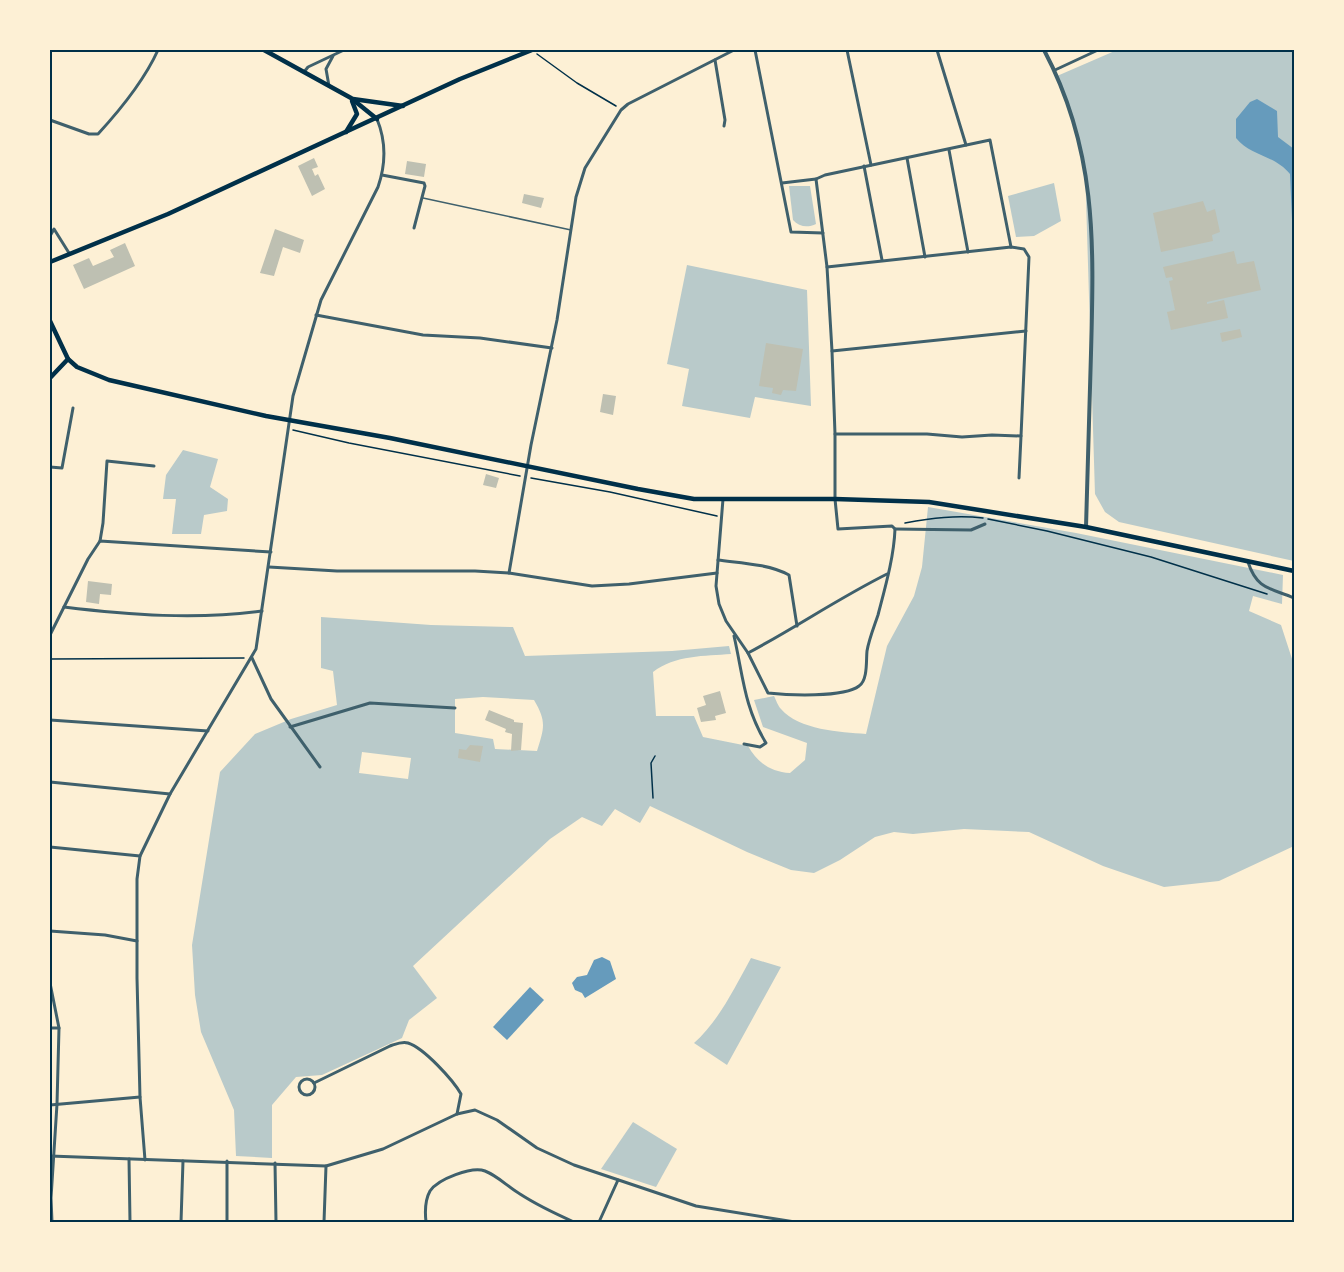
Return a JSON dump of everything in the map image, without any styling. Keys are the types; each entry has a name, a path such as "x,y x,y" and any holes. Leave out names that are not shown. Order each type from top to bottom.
{"main road":[{"path":"264,50 351,98 376,119"},
{"path":"50,261 168,214 460,79 532,50"},
{"path":"351,98 403,106"},
{"path":"346,132 357,114 351,98"},
{"path":"50,321 68,359 77,368 109,380 289,420 390,438 527,468 694,499 929,502 1086,527 1294,571"},
{"path":"50,378 68,359"}],"street":[{"path":"50,120 89,134 98,134 119,112 152,63 158,50"},
{"path":"304,72 308,67 344,50"},
{"path":"509,573 527,468 552,348 576,196 585,168 622,109 640,96 734,50"},
{"path":"755,50 791,232 823,233"},
{"path":"847,50 871,165"},
{"path":"937,50 966,145"},
{"path":"1044,50 1055,70 1071,111 1083,156 1091,221 1093,279 1086,527"},
{"path":"1055,70 1098,50"},
{"path":"329,86 326,69 334,54"},
{"path":"715,60 725,120 724,126"},
{"path":"145,1160 140,1097 137,941 137,879 140,856 170,794 256,650 289,420 316,315 337,266 382,175 383,143 381,129 376,119"},
{"path":"782,183 816,179 864,166 990,140 1011,247"},
{"path":"949,150 968,252"},
{"path":"907,158 925,257"},
{"path":"864,166 882,260"},
{"path":"382,175 424,183 414,228"},
{"path":"816,179 827,267 836,434 835,499 838,529 894,527 971,530 985,524"},
{"path":"50,236 54,229 69,253"},
{"path":"827,267 1011,247 1024,249 1029,257 1019,478"},
{"path":"316,315 423,335 480,338 552,348"},
{"path":"832,351 1026,331"},
{"path":"50,467 62,468 73,408"},
{"path":"836,434 1021,436"},
{"path":"50,634 88,559 100,541 107,461 154,466"},
{"path":"723,500 716,586 719,604 726,621 748,653 768,693 795,696 818,695 849,691 859,687 864,681 867,647 894,550 894,527"},
{"path":"100,541 271,552"},
{"path":"718,560 750,564 789,575 797,626"},
{"path":"1248,561 1257,582 1294,598"},
{"path":"268,567 337,571 476,571 509,573 592,586 638,584 717,573"},
{"path":"748,653 853,591 887,574"},
{"path":"64,607 122,613 176,615 237,615 262,611"},
{"path":"734,634 742,684 750,712 766,742 760,747 744,744"},
{"path":"252,658 271,699 320,767"},
{"path":"290,727 370,703 455,708"},
{"path":"50,720 208,731"},
{"path":"50,782 170,794"},
{"path":"50,847 140,856"},
{"path":"50,931 105,935 137,941"},
{"path":"50,983 59,1028 57,1104 51,1156 52,1222"},
{"path":"50,1028 59,1028"},
{"path":"314,1083 390,1046 407,1042 428,1057 456,1085 461,1094 457,1114"},
{"path":"309,1079 314,1083 315,1089 312,1093 307,1094 301,1091 300,1086 304,1080 309,1079"},
{"path":"50,1105 140,1097"},
{"path":"51,1156 326,1166 383,1149 457,1114 475,1110 486,1114 537,1148 574,1165 696,1206 795,1222"},
{"path":"129,1159 130,1222"},
{"path":"181,1222 183,1161"},
{"path":"227,1161 228,1222"},
{"path":"275,1164 276,1222"},
{"path":"324,1222 326,1166"},
{"path":"426,1222 426,1203 432,1189 438,1183 453,1176 476,1169 484,1171 519,1194 574,1222"},
{"path":"599,1222 618,1180"}],"lane":[{"path":"422,198 571,230"}],"path":[{"path":"532,50 585,88 622,109"},
{"path":"289,429 349,443 610,492 721,516"},
{"path":"894,527 937,517 962,515 1004,521 1151,557 1271,595 1276,592"},
{"path":"50,659 252,658"},
{"path":"652,798 651,763 655,756"}],"shaded area":[{"path":"1117,50 1294,50 1294,561 1119,522 1105,512 1095,494 1085,166 1057,76"},
{"path":"1054,183 1061,221 1034,236 1016,237 1008,196"},
{"path":"789,186 810,186 816,224 804,226 793,220"},
{"path":"687,265 807,290 811,406 755,397 750,418 682,406 689,369 667,364"},
{"path":"183,450 218,459 210,487 228,499 227,511 204,515 201,534 172,534 176,499 163,499 166,475"},
{"path":"928,507 1076,533 1283,575 1282,604 1253,596 1249,611 1281,625 1294,665 1294,846 1219,881 1164,887 1103,866 1029,832 964,829 913,834 894,832 875,837 840,860 814,873 791,870 650,806 640,823 615,809 602,826 582,817 550,839 413,966 437,998 409,1020 402,1038 322,1075 296,1077 272,1105 272,1158 236,1156 234,1110 201,1032 195,995 192,945 220,772 255,734 291,719 337,705 333,671 321,668 321,617 431,625 513,627 525,656 672,651 729,646 731,654 680,659 653,672 656,716 694,716 703,737 748,746 765,765 776,771 790,773 805,760 807,743 763,727 754,700 774,696 781,709 789,716 809,726 866,734 887,646 914,596 922,567","holes":["483,697 534,700 543,720 537,751 495,749 493,739 455,733 455,699","362,752 411,758 408,779 359,773"]},
{"path":"751,958 781,967 727,1065 694,1043 719,1014"},
{"path":"633,1122 677,1149 656,1187 601,1169"}],"water":[{"path":"1257,99 1277,111 1278,137 1294,149 1294,265 1290,174 1277,163 1248,149 1236,138 1236,119 1250,102"},
{"path":"602,957 610,961 616,979 585,998 582,993 575,990 572,983 577,977 587,975 594,960"},
{"path":"530,987 544,1000 507,1040 493,1027"}],"building":[{"path":"314,158 318,167 312,169 315,176 318,174 325,189 312,196 298,166"},
{"path":"407,161 426,164 424,177 405,174"},
{"path":"524,194 544,198 541,208 522,203"},
{"path":"1203,201 1207,212 1215,209 1220,232 1212,235 1213,241 1161,252 1153,213"},
{"path":"275,229 304,240 300,253 283,247 274,276 260,273"},
{"path":"125,243 135,266 84,289 73,265 89,258 93,266 114,257 110,250"},
{"path":"1234,251 1237,264 1254,261 1261,290 1207,302 1207,304 1224,300 1228,318 1171,330 1167,312 1175,310 1169,281 1173,280 1172,277 1166,278 1163,267"},
{"path":"1240,329 1242,337 1222,342 1220,333"},
{"path":"766,343 803,349 796,391 783,390 781,395 772,393 773,388 759,386"},
{"path":"603,394 616,396 613,415 600,412"},
{"path":"486,474 499,478 496,488 483,485"},
{"path":"88,581 112,584 111,595 100,594 99,604 86,602"},
{"path":"720,691 726,713 715,716 716,720 701,722 697,708 706,705 703,696"},
{"path":"489,710 514,720 514,722 523,723 521,750 511,751 512,734 485,720"},
{"path":"470,745 483,746 480,762 458,758 459,749 466,750"}]}
